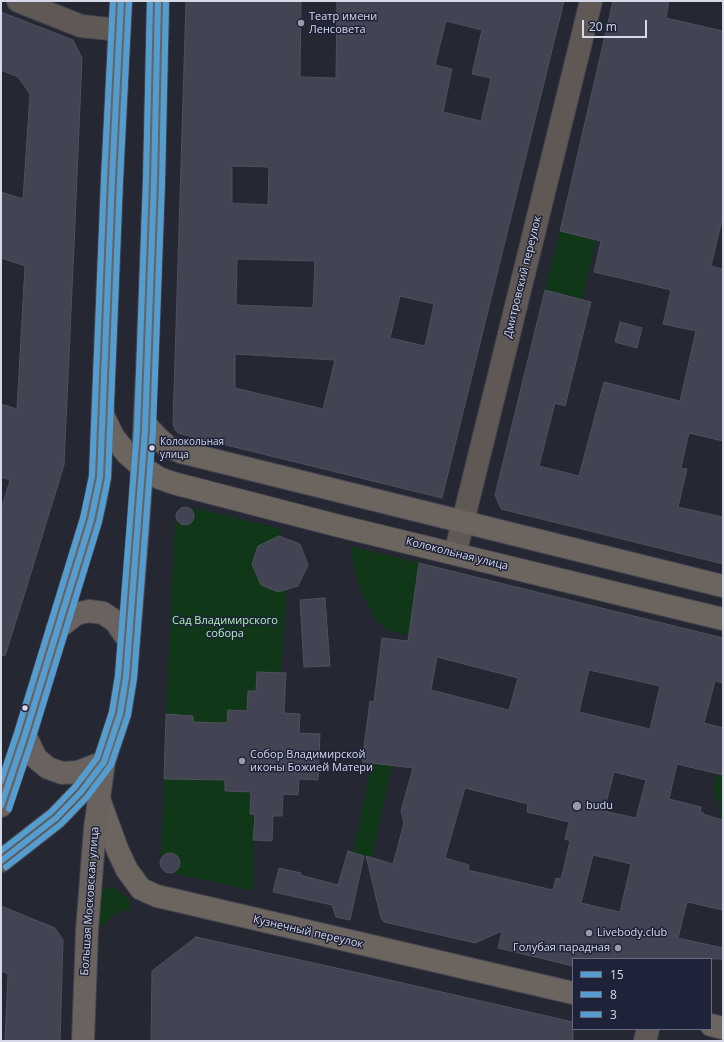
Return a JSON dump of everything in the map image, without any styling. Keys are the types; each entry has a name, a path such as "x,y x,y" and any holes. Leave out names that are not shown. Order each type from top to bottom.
{"main road":[{"path":"1,806 25,735 96,503 100,477 121,1"},
{"name":"Большая Московская улица","path":"83,1041 87,931 95,828 104,762 120,714 126,677 142,467 154,181 158,1"},
{"path":"57,629 76,614 89,611 103,613 115,621 129,641"},
{"path":"25,735 36,758 48,768 62,773 78,772 104,762"}],"street":[{"path":"18,1 81,26 119,30"},
{"name":"Дмитровский переулок","path":"455,554 591,1"},
{"name":"Колокольная улица","path":"103,415 113,436 127,454 158,478 173,483 335,525 723,619"},
{"path":"145,424 168,447 181,452 723,586"},
{"path":"1,861 56,818 81,792 104,762"},
{"name":"Кузнечный переулок","path":"99,799 118,851 127,870 141,889 156,896 572,993"},
{"path":"712,1025 723,1028"},
{"path":"645,1041 648,1030"}],"green space":[{"path":"560,231 596,240 582,300 545,290"},
{"name":"Сад Владимирского собора","path":"190,507 281,529 279,536 258,546 252,564 261,585 278,592 287,589 281,672 257,672 256,691 248,691 247,711 228,710 227,723 193,722 193,716 166,714 175,519 181,525 188,525 194,521 195,513"},
{"path":"351,546 419,563 409,635 388,630 377,621 363,596 355,574"},
{"path":"372,763 392,766 372,858 353,852"},
{"path":"717,774 723,775 723,820 718,818 721,808 713,792"},
{"path":"225,778 225,791 251,792 250,814 254,815 253,891 173,873 179,868 180,860 175,855 168,854 161,859 164,779"},
{"path":"112,887 130,901 130,909 115,914 103,926 99,926 100,896 102,891 106,888"}],"building":[{"path":"186,1 301,1 300,77 336,78 337,1 564,1 442,498 181,434 175,430 173,424","holes":["446,21 482,30 472,74 491,78 481,121 443,112 452,69 435,65","232,166 269,167 268,205 232,203","237,259 315,261 313,308 236,305","400,296 434,304 425,346 390,338","235,354 335,360 323,409 235,388"]},
{"path":"613,1 669,1 666,18 723,31 723,216 711,266 723,269 723,441 689,433 681,468 687,469 678,507 723,517 723,564 501,509 495,495 545,290 591,302 565,406 555,403 539,466 579,476 604,382 680,401 696,331 663,324 671,290 594,272 601,241 560,231"},
{"path":"1,12 73,40 82,58 64,465 5,656 1,655 1,510 10,480 1,477 1,404 17,409 25,266 1,258 1,192 23,199 30,94 18,77 1,70"},
{"path":"620,322 642,328 637,348 615,342"},
{"path":"181,507 189,507 194,512 192,523 189,525 181,525 176,520 176,512"},
{"path":"279,536 300,544 308,565 298,586 278,592 261,585 252,564 258,546"},
{"path":"419,563 723,638 723,683 715,681 704,723 723,728 723,775 677,764 669,799 701,807 700,812 703,812 703,814 723,820 723,910 687,902 678,938 723,948 723,959 572,958 572,966 498,948 502,931 475,943 384,922 381,918 366,856 393,864 404,823 401,811 413,768 362,762 370,701 374,702 382,638 408,641","holes":["437,657 518,678 509,710 431,690","589,670 660,686 650,729 579,712","614,772 646,780 636,818 604,811","465,788 528,804 527,812 569,822 565,839 570,841 561,879 556,878 553,890 468,870 469,865 445,858","593,855 631,864 620,912 581,903"]},
{"path":"325,598 330,666 304,667 300,600"},
{"name":"Собор Владимирской иконы Божией Матери","path":"257,672 286,673 284,713 300,714 299,733 320,734 318,780 299,779 298,795 283,794 282,816 273,816 272,841 253,840 255,815 250,814 251,792 225,791 225,780 164,779 166,714 193,716 193,722 227,723 228,710 247,711 248,691 256,691"},
{"path":"348,851 364,856 350,920 336,917 332,905 273,892 279,868 301,873 300,875 338,885"},
{"path":"170,853 177,856 180,863 177,870 170,873 163,870 160,863 163,856"},
{"path":"1,906 55,928 63,940 60,1041 5,1041 8,974 1,971"},
{"path":"196,937 572,1022 573,1041 151,1041 152,971"}],"transit line":[{"name":"3","path":"1,781 83,518 92,476 113,1"},
{"name":"15","path":"1,806 25,735 91,520 100,477 121,1"},
{"name":"8","path":"9,809 33,737 99,522 108,478 129,1"},
{"name":"3","path":"1,851 51,812 75,787 97,758 112,712 118,676 137,430 146,181 150,1"},
{"name":"15","path":"1,861 56,818 81,792 104,762 120,714 126,677 145,430 154,181 158,1"},
{"name":"8","path":"6,867 61,824 87,797 111,765 128,715 134,678 153,430 162,181 166,1"}],"place":[{"name":"Театр имени Ленсовета","path":"301,23"},
{"name":"Колокольная улица","path":"152,448"},
{"name":"Собор Владимирской иконы Божией Матери","path":"242,761"},
{"name":"budu","path":"577,806"},
{"name":"Livebody.club","path":"589,933"},
{"name":"Голубая парадная","path":"618,948"}]}
